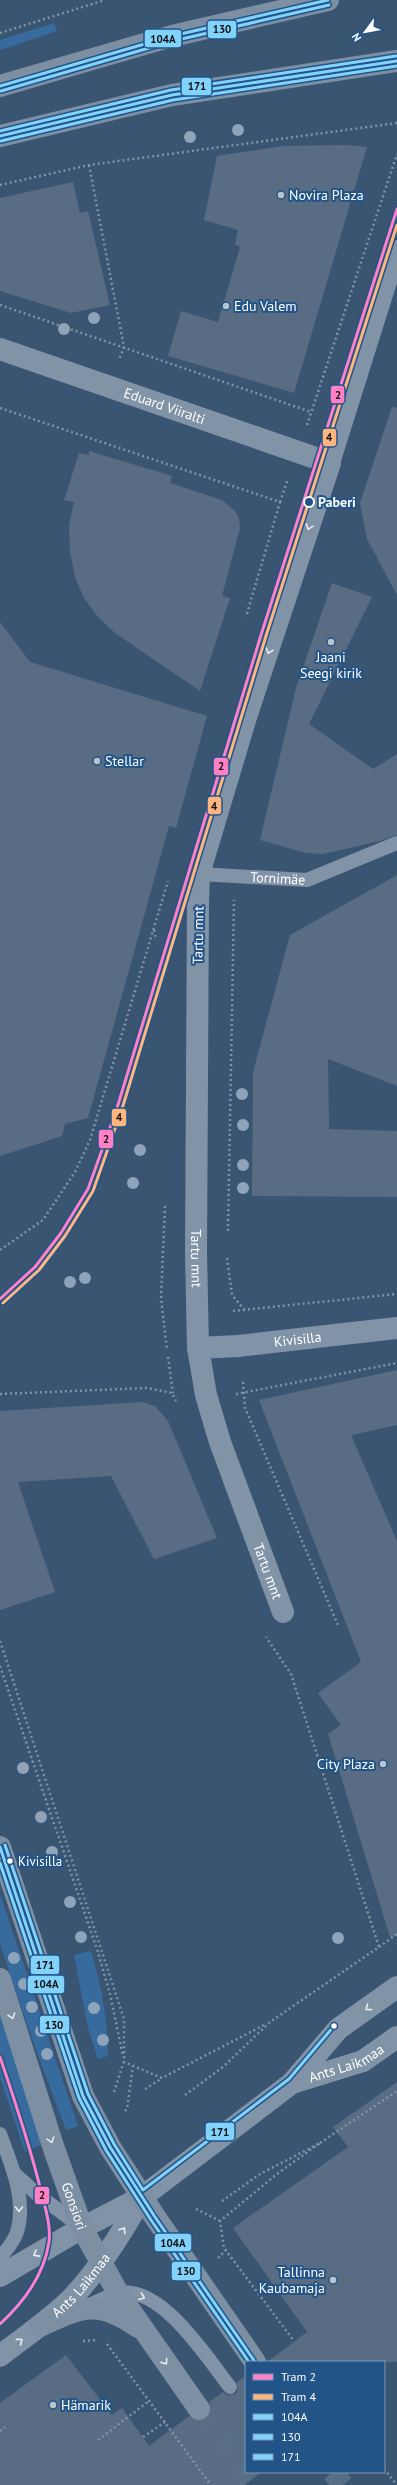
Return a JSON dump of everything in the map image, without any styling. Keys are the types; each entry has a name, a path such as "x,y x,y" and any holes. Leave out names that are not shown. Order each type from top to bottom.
{"main road":[{"path":"0,86 172,36 328,0"},
{"path":"0,136 172,95 397,61"},
{"path":"0,1847 83,2096 98,2125 142,2197 220,2314 254,2361"},
{"name":"Gonsiori","path":"0,1979 53,2146 82,2228 118,2293 199,2409"},
{"path":"40,2326 79,2309 101,2308 113,2312 143,2330"}],"street":[{"name":"Tartu mnt","path":"283,1612 220,1442 206,1395 198,1348 196,1244 200,874 246,717 330,463 397,250"},
{"name":"Eduard Viiralti","path":"0,349 330,463"},
{"name":"Kivisilla","path":"198,1348 238,1346 397,1328"},
{"name":"Ants Laikmaa","path":"0,2276 82,2228 142,2197 292,2083 338,2029 397,1987"},
{"name":"Ants Laikmaa","path":"292,2083 362,2061 397,2037"},
{"name":"Ants Laikmaa","path":"0,2356 40,2326 71,2299 102,2262 124,2229 142,2197"}],"lane":[{"name":"Tornimäe","path":"200,874 307,880 397,843"},
{"path":"0,2134 18,2188 17,2232 0,2258"},
{"path":"12,2171 38,2195 82,2228"},
{"path":"79,2309 118,2293 135,2294 154,2301 182,2326 230,2387"}],"path":[{"path":"0,33 105,0"},
{"path":"0,185 89,165 397,123"},
{"path":"244,624 280,502 312,412 397,154"},
{"path":"89,165 124,347 110,388"},
{"path":"0,305 312,412"},
{"path":"0,408 280,502"},
{"path":"0,1250 42,1220 76,1172 90,1140 169,877"},
{"path":"154,930 156,940"},
{"path":"228,1232 234,933"},
{"path":"227,1256 232,1295 244,1309"},
{"path":"233,1311 397,1294"},
{"path":"243,1393 397,1363"},
{"path":"243,1382 245,1408 338,1625"},
{"path":"0,1394 147,1388 172,1393 178,1407"},
{"path":"264,1632 290,1674 379,1946"},
{"path":"0,1641 124,2019 124,2062 115,2092 98,2125"},
{"path":"0,1666 97,1949 110,1994 124,2062"},
{"path":"145,2089 162,2078 270,2022 397,1934"},
{"path":"185,2095 223,2067 270,2022"},
{"path":"124,2062 162,2078"},
{"path":"130,2114 127,2109 133,2066"},
{"path":"220,2221 277,2174 397,2091"},
{"path":"119,2114 127,2109"},
{"path":"222,2201 260,2174 320,2143"},
{"path":"196,2209 220,2221"},
{"path":"220,2221 224,2248 294,2341"},
{"path":"104,2340 212,2485"},
{"path":"98,2440 149,2401"},
{"path":"143,2437 165,2422"},
{"path":"0,2431 5,2428"},
{"path":"385,2470 397,2485"}],"shaded area":[{"path":"54,23 57,31 0,50 0,40"},
{"path":"0,1894 78,2126 66,2130 36,2050 0,1944"},
{"path":"91,1951 105,2015 108,2056 98,2059 88,2028 74,1955"},
{"path":"0,2008 46,2143 25,2152 0,2078"}],"building":[{"path":"347,145 367,147 294,393 168,356 181,311 218,322 240,247 235,245 238,230 204,220 217,156 283,146"},
{"path":"73,182 80,213 88,211 110,305 71,313 0,291 0,198"},
{"path":"392,407 397,408 397,595 367,539 360,503"},
{"path":"89,451 172,476 170,483 222,500 235,511 239,518 240,528 222,596 230,598 200,691 115,633 98,617 84,598 75,577 70,552 69,525 74,502 64,500 79,453 89,455"},
{"path":"332,583 372,597 309,724 373,769 397,754 397,835 380,841 323,854 306,853 260,840 296,688"},
{"path":"0,622 30,662 207,716 176,828 169,826 88,1118 65,1124 62,1136 0,1156"},
{"path":"397,875 397,1086 328,1059 329,1129 397,1131 397,1197 252,1196 253,1072 290,935"},
{"path":"397,1370 397,1425 351,1435 397,1541 397,1936 390,1937 328,1734 341,1725 318,1693 361,1662 259,1400"},
{"path":"142,1402 155,1406 168,1421 217,1538 154,1559 111,1476 18,1482 55,1592 0,1610 0,1411"},
{"name":"Tallinna Kaubamaja","path":"397,2082 397,2362 268,2361 307,2332 233,2228 348,2147 333,2127"},
{"path":"66,2355 112,2415 122,2408 149,2446 189,2416 200,2421 206,2419 211,2408 209,2402 223,2392 227,2395 235,2394 238,2390 237,2382 245,2377 246,2485 0,2485 0,2403"}],"tunnel":[{"path":"199,2409 245,2473"},
{"path":"245,2473 254,2485"},
{"path":"334,2473 343,2485"}],"tram line":[{"name":"2","path":"0,1299 35,1267 61,1233 88,1189 117,1108 261,635 397,209"},
{"name":"4","path":"3,1303 39,1270 65,1236 93,1191 122,1109 266,636 397,225"},
{"name":"2","path":"0,2057 32,2157 49,2229 49,2242 43,2266 38,2277 17,2307 0,2324"}],"transit line":[{"name":"104A","path":"0,86 172,36 328,0"},
{"name":"130","path":"1,91 173,41 329,5"},
{"name":"171","path":"0,131 171,90 396,56"},
{"name":"104A","path":"0,136 172,95 397,61"},
{"name":"130","path":"1,141 173,100 397,66"},
{"name":"171","path":"5,1845 88,2094 114,2144 143,2190 289,2079 334,2026"},
{"name":"104A","path":"0,1847 83,2096 110,2147 155,2217 254,2361"},
{"name":"130","path":"0,1863 79,2098 106,2150 151,2220 248,2361"}],"place":[{"name":"Novira Plaza","path":"281,195"},
{"name":"Edu Valem","path":"226,306"},
{"name":"Paberi","path":"309,502"},
{"name":"Jaani Seegi kirik","path":"331,642"},
{"name":"Stellar","path":"97,761"},
{"name":"City Plaza","path":"383,1764"},
{"name":"Kivisilla","path":"10,1861"},
{"name":"Tallinna Kaubamaja","path":"333,2280"},
{"name":"Hämarik","path":"53,2405"}]}
